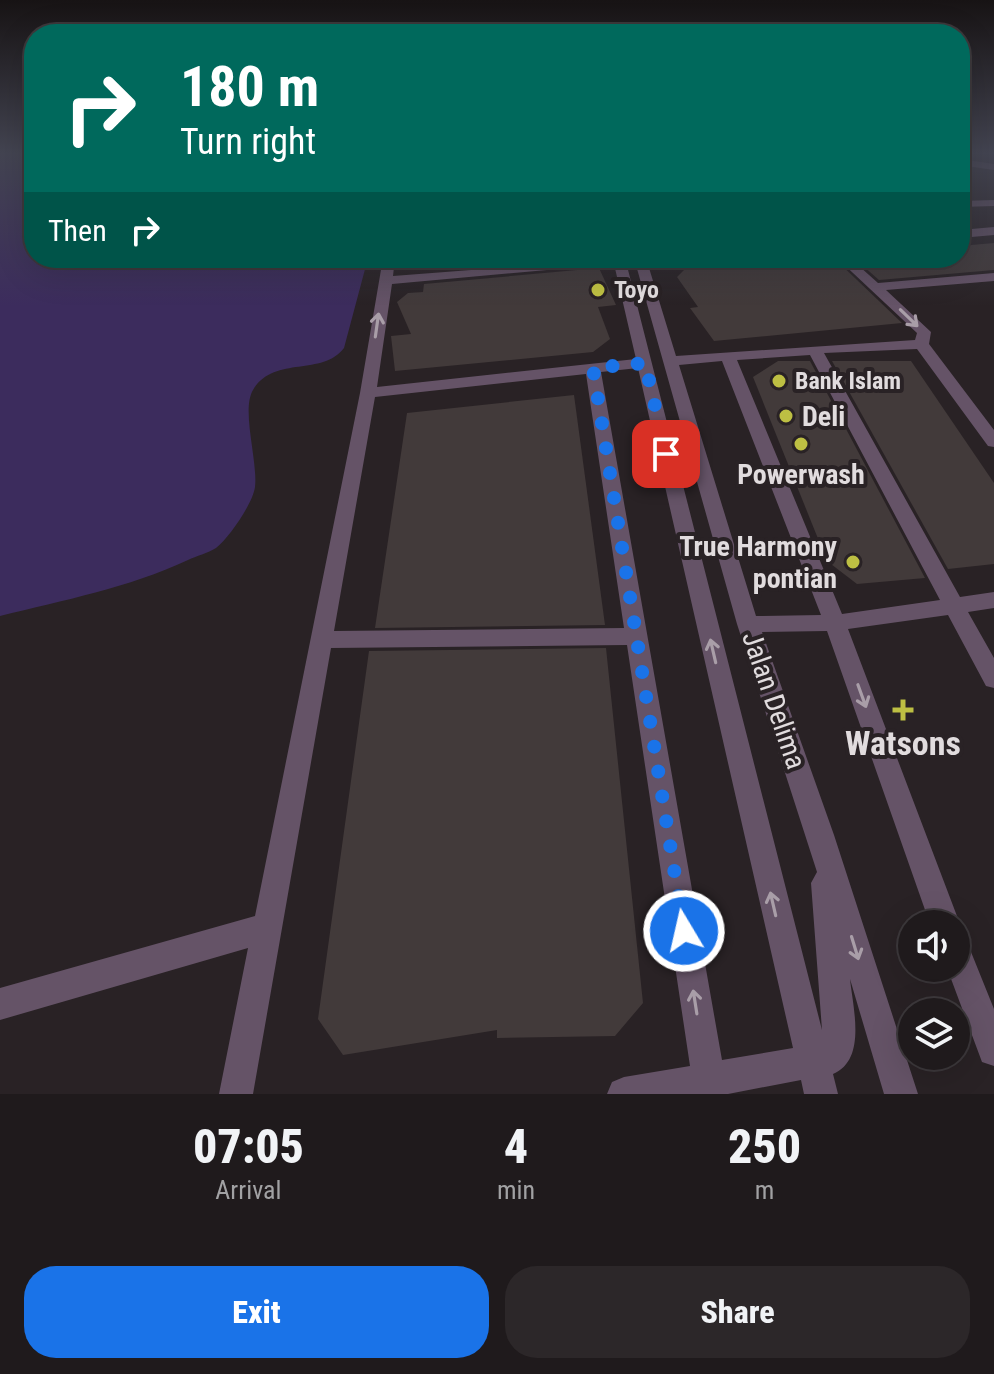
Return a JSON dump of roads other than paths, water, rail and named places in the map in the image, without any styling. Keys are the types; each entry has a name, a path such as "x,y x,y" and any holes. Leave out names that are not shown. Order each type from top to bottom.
{"street":[{"path":"970,234 992,233"},
{"path":"236,1094 368,393 386,268"},
{"path":"383,281 509,268"},
{"name":"Jalan Delima","path":"630,268 645,363 810,1061 821,1094"},
{"name":"Jalan Delima","path":"633,268 669,361 748,624 820,835 901,1094"},
{"path":"855,268 924,332 921,345"},
{"path":"877,287 994,277"},
{"path":"669,361 901,343 921,345 994,442"},
{"path":"815,350 994,679"},
{"path":"728,357 835,623 940,910"},
{"path":"368,393 645,363"},
{"path":"593,368 709,1087"},
{"path":"748,624 835,623 994,600"},
{"path":"320,640 636,636"},
{"path":"624,1094 709,1087 831,1058 838,1048 833,951 820,835"},
{"path":"0,1004 266,928"},
{"path":"967,982 994,1050"}],"place":[{"name":"Toyo","path":"598,290"},
{"name":"Bank Islam","path":"779,381"},
{"name":"Deli","path":"786,416"},
{"name":"Powerwash","path":"801,444"},
{"name":"True Harmony pontian","path":"853,562"},
{"name":"Watsons","path":"903,710"}]}
